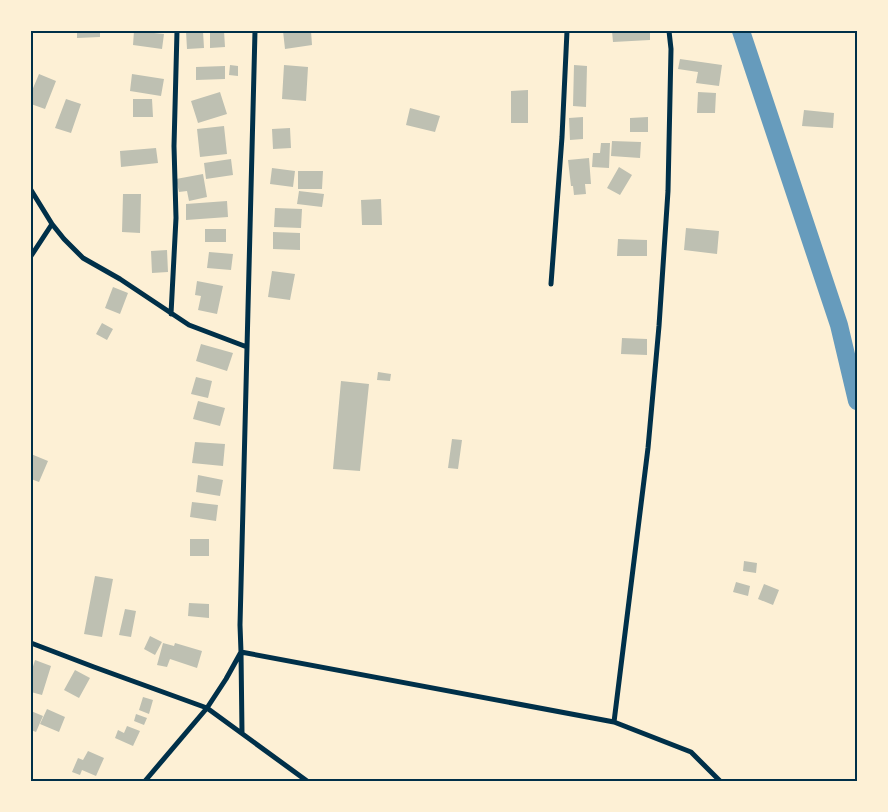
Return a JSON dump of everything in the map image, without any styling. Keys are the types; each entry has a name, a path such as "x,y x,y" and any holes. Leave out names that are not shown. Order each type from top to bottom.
{"street":[{"path":"171,314 176,218 174,146 177,31"},
{"path":"242,733 240,625 255,31"},
{"path":"551,284 562,147 567,31"},
{"path":"614,722 648,448 659,326 668,191 671,49 669,31"},
{"path":"31,190 52,224 83,258 120,279 189,325 247,346"},
{"path":"31,256 52,224"},
{"path":"31,643 94,668 207,708 307,781"},
{"path":"241,652 614,722 692,752 720,781"},
{"path":"146,781 207,708 241,652"}],"building":[{"path":"77,31 100,31 100,37 77,38"},
{"path":"134,31 164,34 162,49 133,45"},
{"path":"186,31 203,31 204,48 187,49"},
{"path":"210,31 224,31 225,47 210,48"},
{"path":"283,31 311,31 312,45 285,49"},
{"path":"612,31 650,31 650,40 613,42"},
{"path":"680,59 722,65 719,86 696,83 698,72 678,69"},
{"path":"230,65 238,66 238,76 229,75"},
{"path":"284,65 308,67 306,101 282,99"},
{"path":"574,65 587,66 586,107 573,106"},
{"path":"225,66 225,79 196,80 196,67"},
{"path":"39,74 56,81 45,109 31,104 31,93"},
{"path":"132,74 164,79 161,96 130,91"},
{"path":"528,90 528,123 511,123 511,91"},
{"path":"220,92 227,114 198,123 191,101"},
{"path":"698,92 716,93 715,113 697,113"},
{"path":"66,99 81,104 71,133 55,128"},
{"path":"133,99 152,99 153,117 133,117"},
{"path":"410,108 440,116 435,132 406,125"},
{"path":"804,110 834,113 833,128 802,126"},
{"path":"583,117 583,139 570,140 569,118"},
{"path":"648,117 648,132 630,132 630,118"},
{"path":"224,126 227,154 200,157 197,129"},
{"path":"290,128 291,148 273,149 272,129"},
{"path":"612,141 641,142 640,158 611,156"},
{"path":"601,143 610,143 609,168 592,167 593,153 600,153"},
{"path":"156,148 158,163 121,167 120,151"},
{"path":"589,158 591,184 585,184 586,194 574,195 568,160"},
{"path":"231,159 233,175 206,179 204,163"},
{"path":"619,167 632,175 620,195 607,188"},
{"path":"272,168 295,171 293,187 270,184"},
{"path":"298,171 323,171 322,189 298,189"},
{"path":"203,174 207,197 189,201 187,191 179,192 176,179"},
{"path":"299,191 324,194 322,207 297,204"},
{"path":"123,194 141,194 140,233 122,232"},
{"path":"381,199 382,225 362,225 361,200"},
{"path":"227,201 228,217 186,220 186,204"},
{"path":"275,208 302,209 301,228 274,227"},
{"path":"686,228 719,231 717,254 684,250"},
{"path":"205,229 226,229 226,242 205,242"},
{"path":"273,232 300,233 300,250 273,249"},
{"path":"618,239 647,240 647,256 617,256"},
{"path":"167,250 168,272 152,273 151,251"},
{"path":"209,252 233,254 231,270 207,268"},
{"path":"272,271 295,274 290,300 268,297"},
{"path":"197,281 223,286 217,314 198,310 201,296 195,295"},
{"path":"113,287 128,293 120,314 105,308"},
{"path":"102,323 113,329 107,340 96,334"},
{"path":"622,338 647,339 647,355 621,354"},
{"path":"201,344 233,353 227,371 196,361"},
{"path":"378,372 391,374 390,381 377,380"},
{"path":"196,377 212,381 208,398 191,394"},
{"path":"341,381 369,384 360,471 333,469"},
{"path":"198,401 225,408 220,426 193,419"},
{"path":"452,439 462,440 458,469 448,468"},
{"path":"195,442 225,444 223,466 192,463"},
{"path":"31,454 48,461 39,482 31,479"},
{"path":"198,475 223,480 220,496 196,492"},
{"path":"192,502 218,505 216,521 190,517"},
{"path":"190,539 209,539 209,556 190,556"},
{"path":"744,561 757,563 756,573 743,571"},
{"path":"95,576 113,579 102,637 84,634"},
{"path":"736,582 750,586 748,596 733,592"},
{"path":"764,584 779,590 773,605 758,599"},
{"path":"189,603 209,604 209,618 188,616"},
{"path":"125,609 136,611 131,637 119,635"},
{"path":"150,636 162,642 155,655 144,649"},
{"path":"163,643 174,646 175,643 202,651 197,668 170,659 167,667 157,665"},
{"path":"35,660 51,666 42,695 31,692 31,673"},
{"path":"75,670 90,678 79,698 64,690"},
{"path":"143,697 153,700 149,714 139,710"},
{"path":"47,709 65,717 59,732 40,724"},
{"path":"31,711 43,716 36,732 31,730"},
{"path":"136,714 147,718 144,725 134,721"},
{"path":"127,726 140,731 133,746 115,738 118,730 124,733"},
{"path":"88,751 104,758 96,776 82,770 80,775 72,772 78,758 83,760"}],"waterway":[{"path":"741,31 839,325 857,401"}]}
